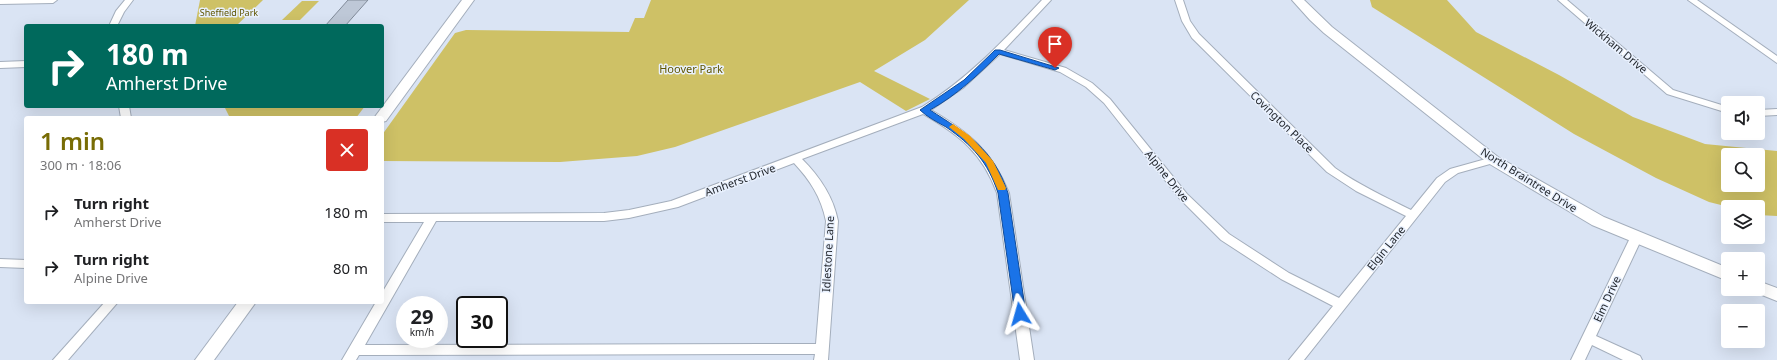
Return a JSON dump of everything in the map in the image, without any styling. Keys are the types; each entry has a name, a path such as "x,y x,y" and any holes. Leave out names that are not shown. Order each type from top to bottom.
{"street":[{"path":"0,1 53,0"},
{"path":"114,24 120,11 129,0"},
{"path":"383,116 468,0"},
{"name":"Amherst Drive","path":"384,218 575,218 629,214 674,204 924,110 942,100 967,81 1047,0"},
{"name":"Covington Place","path":"1179,0 1186,21 1195,36 1331,170 1364,192 1413,215"},
{"name":"North Braintree Drive","path":"1298,0 1314,18 1328,30 1493,160 1566,204 1636,238 1721,272"},
{"name":"Wickham Drive","path":"1562,0 1670,92 1721,108"},
{"path":"1692,0 1777,60"},
{"name":"Alpine Drive","path":"998,51 1063,70 1089,85 1107,101 1183,196 1225,237 1285,276 1340,304"},
{"path":"0,65 24,64"},
{"path":"924,110 967,138 990,162 998,178 1003,193 1027,360"},
{"path":"1765,113 1777,112"},
{"name":"Idlestone Lane","path":"796,159 818,183 830,207 832,221 821,354"},
{"name":"Elgin Lane","path":"1296,360 1441,180 1454,171 1493,160"},
{"path":"384,300 432,218"},
{"name":"Elm Drive","path":"1578,360 1636,238"},
{"path":"0,263 24,264"},
{"path":"1765,290 1777,294"},
{"path":"60,360 110,304"},
{"path":"204,360 246,304"},
{"path":"352,355 382,304"},
{"path":"1589,338 1634,360"},
{"path":"352,355 821,354"}],"green space":[{"name":"Sheffield Park","path":"200,0 263,0 238,24 195,24"},
{"name":"Hoover Park","path":"651,0 969,0 925,40 874,71 930,99 906,111 860,82 675,147 637,156 560,162 384,161 384,132 455,33 466,30 629,32 635,18 644,18"},
{"path":"1370,0 1447,0 1476,32 1559,75 1633,117 1705,144 1746,148 1721,148 1721,192 1765,192 1765,150 1777,151 1777,216 1765,215 1765,200 1721,200 1721,205 1709,202 1656,178 1574,134 1372,7"},
{"path":"302,1 319,1 300,20 282,20"},
{"path":"225,108 364,108 358,116 229,116"}],"building":[{"path":"348,0 368,0 347,24 327,24"}],"slow traffic":[{"path":"953,127 979,149 990,162 1001,188"}],"route":[{"path":"1020,314 1003,193 998,178 990,162 979,149 954,128 924,110 942,100 967,81 998,51 1055,68"}]}
